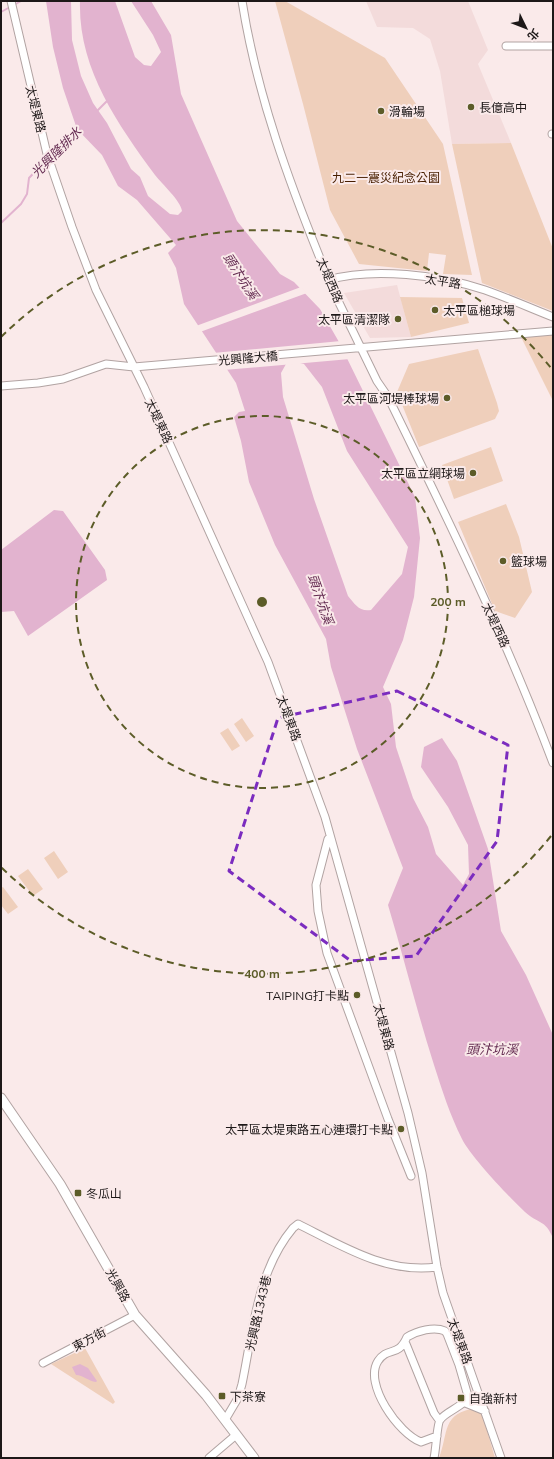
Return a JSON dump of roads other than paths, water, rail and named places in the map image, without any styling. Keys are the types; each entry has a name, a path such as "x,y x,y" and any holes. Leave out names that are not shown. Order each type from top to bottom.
{"main road":[{"name":"光興路","path":"1,1098 60,1184 135,1315 206,1395 254,1458"}],"street":[{"name":"太堤東路","path":"11,1 47,154 96,290 134,367 268,662 325,817 408,1113 422,1172 437,1267 446,1300 482,1410 501,1458"},
{"name":"太堤西路","path":"242,1 251,50 272,130 297,203 328,280 377,381 388,397 493,618 522,683 553,763"},
{"path":"506,46 553,46"},
{"name":"太平路","path":"328,280 340,276 385,273 455,282 486,290 553,317"},
{"path":"362,349 553,331"},
{"name":"光興隆大橋","path":"1,386 63,379 106,364 134,367 362,349"},
{"path":"328,839 316,885 318,911 327,953 388,1119 412,1176"},
{"name":"光興路1343巷","path":"225,1420 238,1398 242,1384 261,1291 267,1272 293,1228 298,1224 376,1262 421,1269 437,1267"},
{"name":"東方街","path":"43,1363 135,1315"},
{"path":"434,1458 439,1420 434,1413 406,1344 407,1337 416,1332 439,1329 445,1331 459,1365 468,1396 463,1402 439,1420"},
{"path":"406,1344 397,1351 385,1354 375,1367 375,1382 378,1394 402,1427 414,1440 421,1442 438,1436"},
{"path":"463,1402 482,1410"},
{"path":"209,1458 236,1435"}],"water":[{"name":"頭汴坑溪","path":"46,1 71,1 72,40 81,76 93,103 107,123 131,169 140,177 148,196 170,214 178,215 182,211 178,202 155,175 127,135 102,94 93,72 81,26 80,1 115,1 135,57 144,65 151,66 161,52 153,35 131,1 151,1 171,35 181,94 237,221 280,274 294,282 320,309 339,342 415,497 420,538 414,597 403,640 383,687 391,704 396,747 413,798 428,827 436,854 463,885 469,874 468,845 448,807 421,767 424,747 442,738 457,761 488,849 501,931 526,975 553,1035 553,1238 547,1228 525,1212 500,1187 473,1156 462,1139 454,1121 443,1093 428,1045 388,905 403,868 357,749 331,667 326,639 275,545 249,482 241,441 234,417 239,412 245,411 236,383 184,304 176,268 168,253 176,245 137,200 118,186 102,155 77,129 63,88 53,47","holes":["292,361 304,364 322,387 347,451 408,547 402,574 371,610 360,609 348,596 314,499 283,397 281,373 286,364"]},
{"path":"54,510 63,511 105,570 107,580 28,636 14,611 1,612 1,550"},
{"path":"80,1364 88,1368 97,1381 96,1382 76,1375 72,1367"}],"waterway":[{"path":"14,5 21,1"},
{"path":"1,12 10,7"},
{"name":"光興隆排水","path":"97,111 108,100"},
{"name":"光興隆排水","path":"50,157 80,129"},
{"name":"光興隆排水","path":"1,223 21,204 27,194 29,178 46,160"}],"place":[{"name":"長億高中","path":"471,107"},
{"name":"滑輪場","path":"381,111"},
{"name":"太平區槌球場","path":"435,310"},
{"name":"太平區清潔隊","path":"398,319"},
{"name":"太平區河堤棒球場","path":"447,398"},
{"name":"太平區立網球場","path":"473,473"},
{"name":"籃球場","path":"503,561"},
{"name":"TAIPING打卡點","path":"357,995"},
{"name":"太平區太堤東路五心連環打卡點","path":"401,1129"},
{"name":"冬瓜山","path":"78,1193"},
{"name":"下茶寮","path":"222,1396"},
{"name":"自強新村","path":"461,1398"}],"park label":[{"name":"九二一震災紀念公園","path":"386,177"}]}
